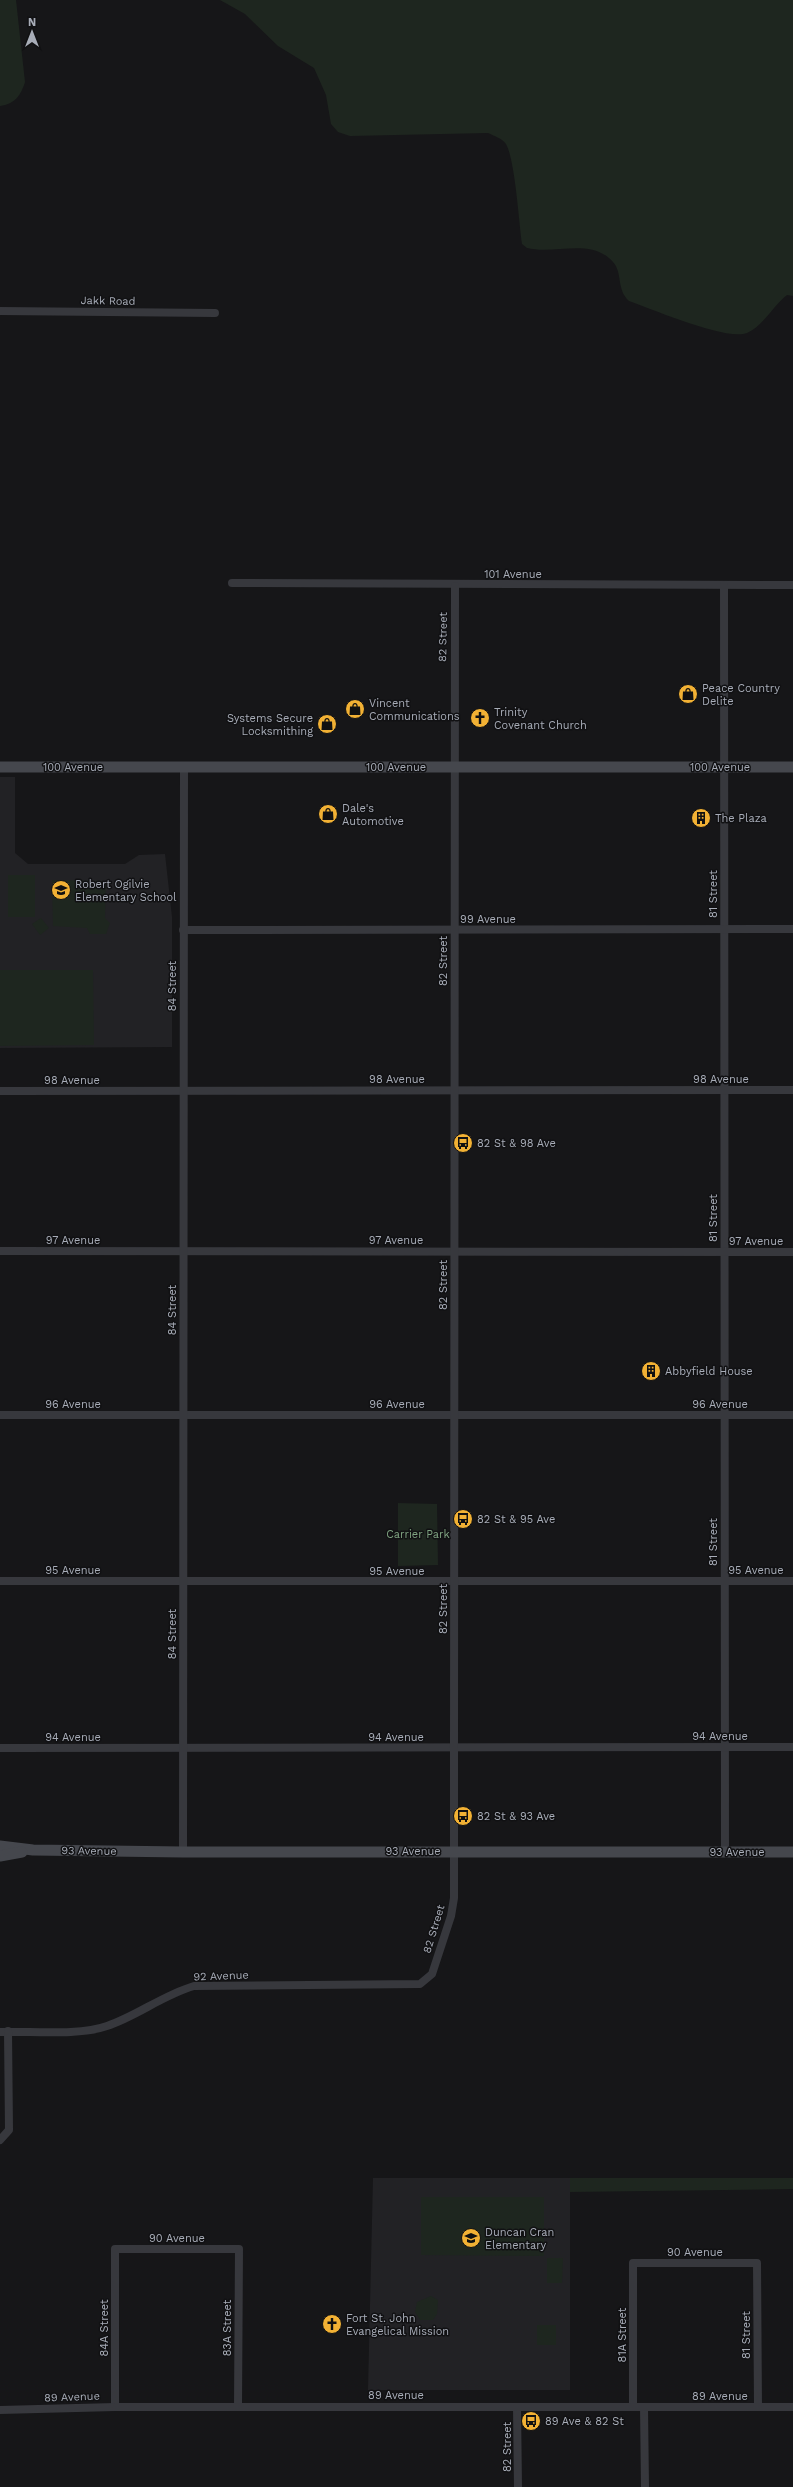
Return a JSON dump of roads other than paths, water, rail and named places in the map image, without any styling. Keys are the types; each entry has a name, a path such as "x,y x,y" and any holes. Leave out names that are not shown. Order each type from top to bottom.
{"main road":[{"name":"100 Avenue","path":"0,767 793,767"},
{"name":"93 Avenue","path":"0,1846 33,1850 183,1852 793,1852"},
{"name":"93 Avenue","path":"0,1856 33,1850"}],"street":[{"name":"Jakk Road","path":"0,311 216,313"},
{"name":"101 Avenue","path":"232,583 455,586 793,585"},
{"name":"81 Street","path":"724,585 725,1852"},
{"name":"82 Street","path":"427,1980 432,1974 453,1908 455,586"},
{"name":"84 Street","path":"183,1852 182,930 184,768"},
{"name":"99 Avenue","path":"182,930 793,929"},
{"name":"98 Avenue","path":"0,1091 793,1090"},
{"name":"97 Avenue","path":"0,1251 793,1252"},
{"name":"96 Avenue","path":"0,1415 793,1415"},
{"name":"95 Avenue","path":"0,1581 793,1581"},
{"name":"94 Avenue","path":"0,1748 793,1747"},
{"name":"92 Avenue","path":"4,2031 97,2029 116,2023 175,1993 194,1986 405,1985 420,1984 427,1980"},
{"path":"0,2140 9,2130 4,2031"},
{"name":"90 Avenue","path":"115,2249 239,2249"},
{"name":"84A Street","path":"115,2249 115,2406"},
{"name":"83A Street","path":"238,2406 239,2249"},
{"name":"90 Avenue","path":"633,2263 757,2263"},
{"name":"81A Street","path":"633,2263 633,2406"},
{"name":"81 Street","path":"757,2263 758,2407"},
{"name":"89 Avenue","path":"0,2410 115,2406 793,2406"},
{"name":"82 Street","path":"517,2407 518,2487"},
{"path":"644,2407 645,2487"}],"place":[{"name":"Peace Country Delite","path":"688,694"},
{"name":"Vincent Communications","path":"355,709"},
{"name":"Trinity Covenant Church","path":"480,718"},
{"name":"Systems Secure Locksmithing","path":"327,724"},
{"name":"Dale's Automotive","path":"328,814"},
{"name":"The Plaza","path":"701,818"},
{"name":"Robert Ogilvie Elementary School","path":"61,890"},
{"name":"82 St & 98 Ave","path":"463,1143"},
{"name":"Abbyfield House","path":"651,1371"},
{"name":"82 St & 95 Ave","path":"463,1519"},
{"name":"82 St & 93 Ave","path":"463,1816"},
{"name":"Duncan Cran Elementary","path":"471,2238"},
{"name":"Fort St. John Evangelical Mission","path":"332,2324"},
{"name":"89 Ave & 82 St","path":"531,2421"}],"park label":[{"name":"Carrier Park","path":"418,1534"}]}
